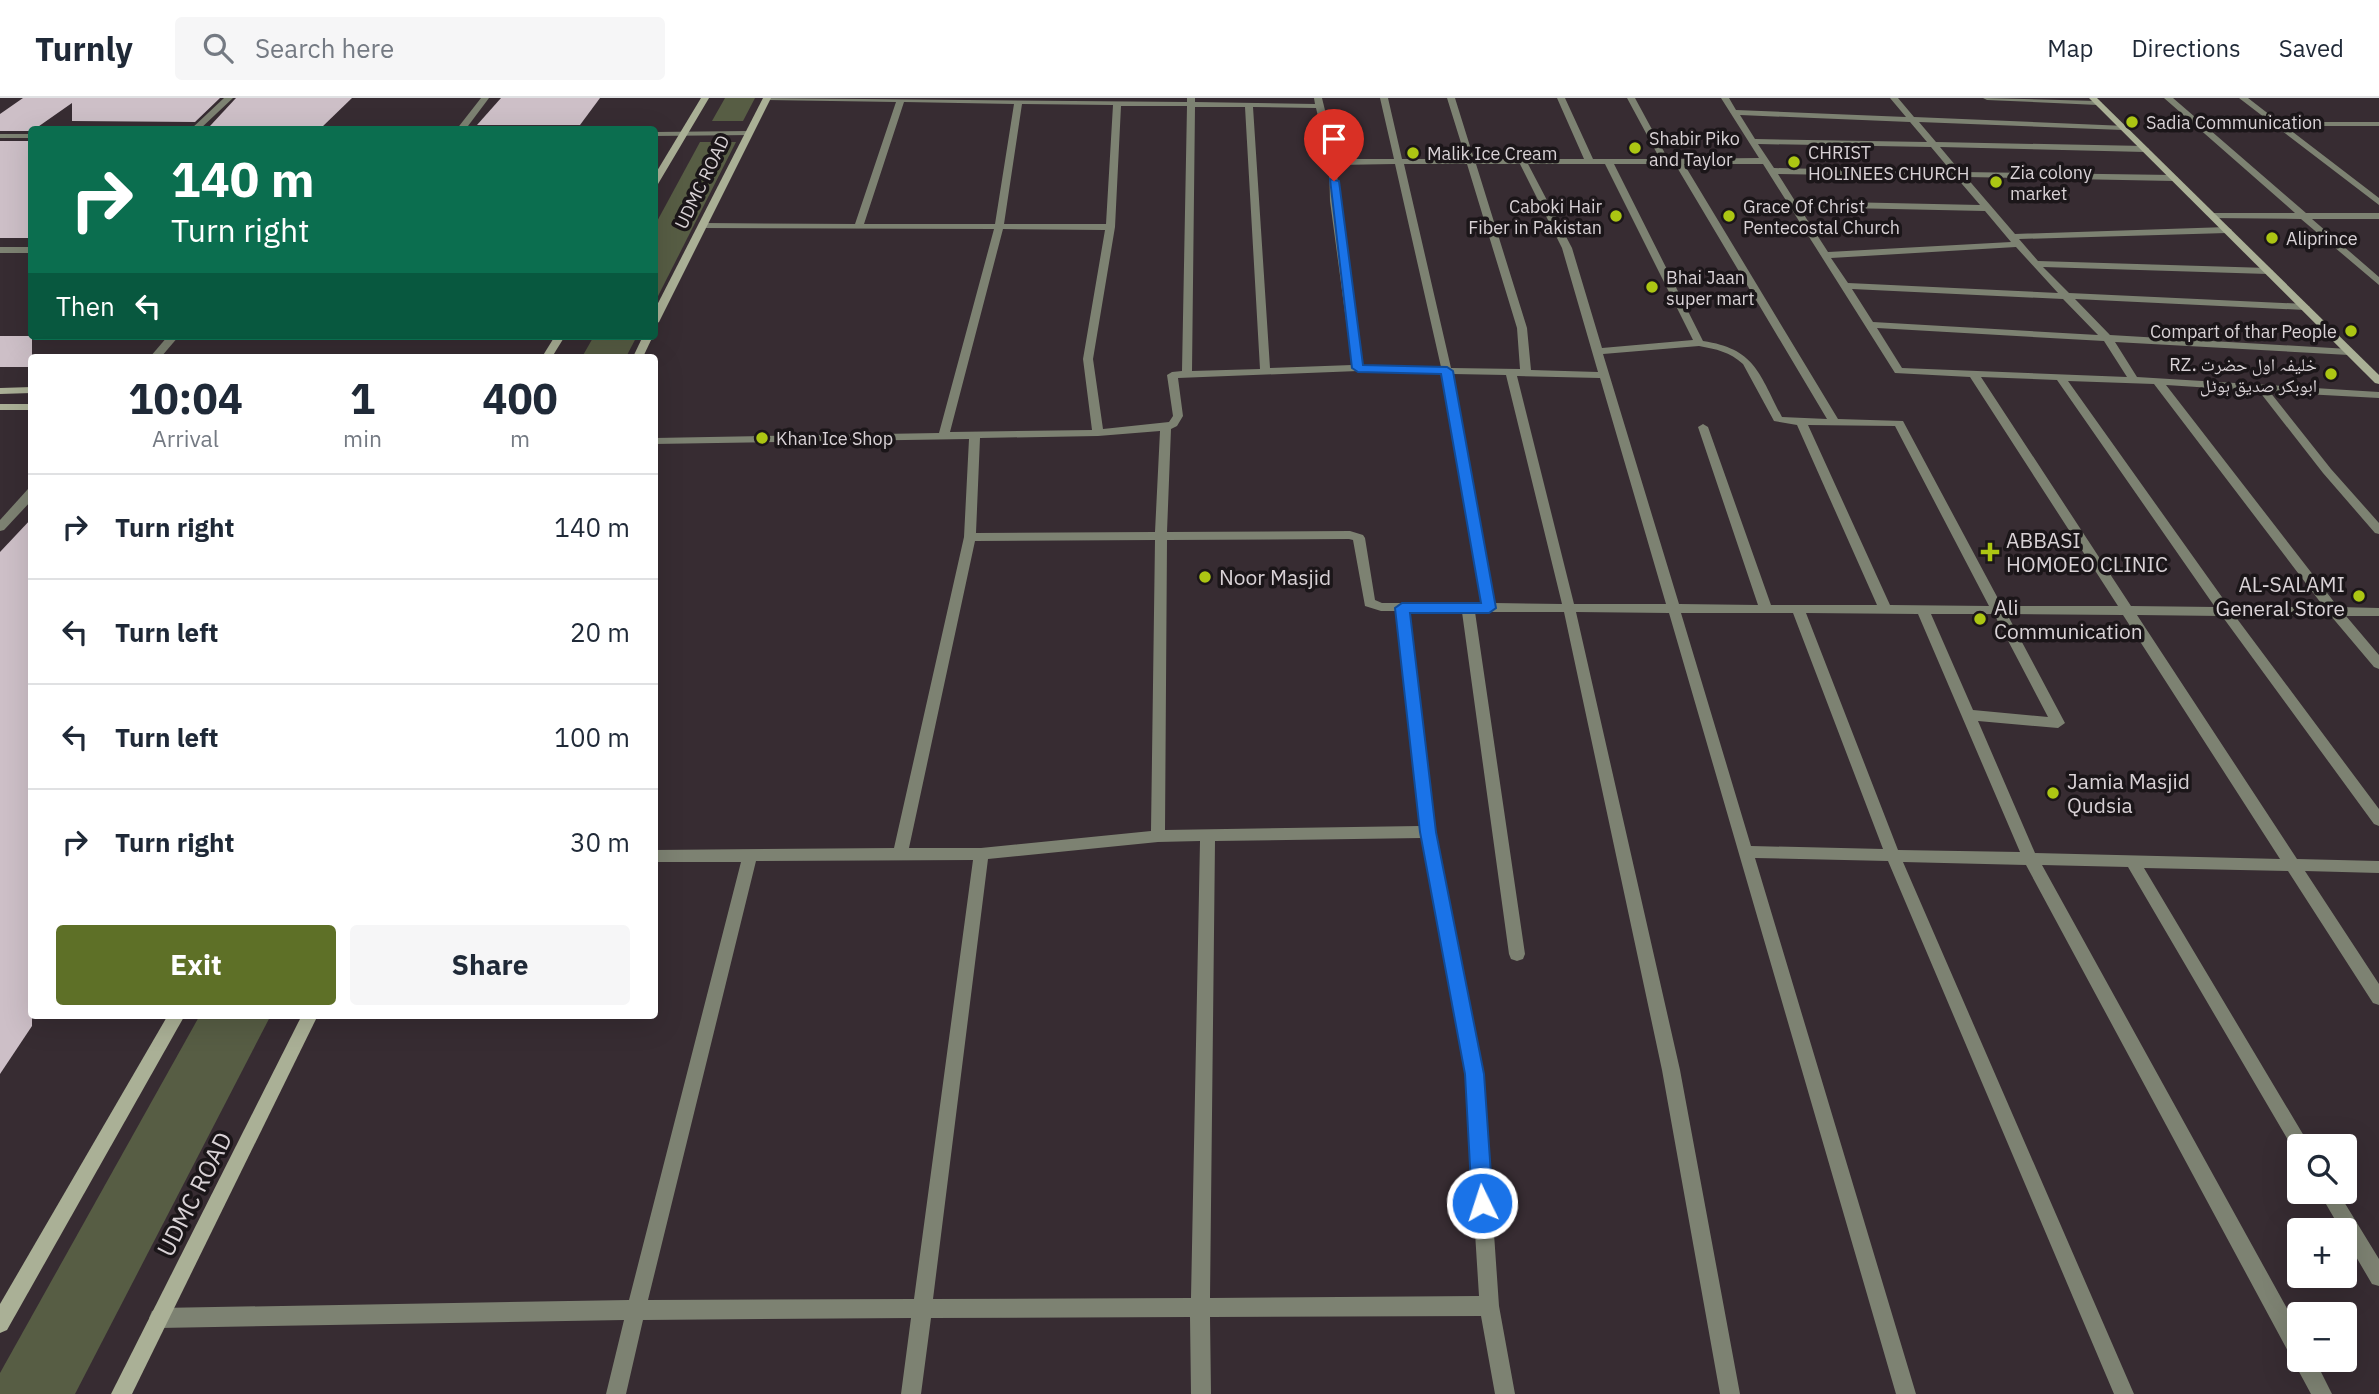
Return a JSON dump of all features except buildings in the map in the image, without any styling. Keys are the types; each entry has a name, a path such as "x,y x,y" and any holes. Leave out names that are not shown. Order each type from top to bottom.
{"main road":[{"name":"UDMC ROAD","path":"658,178 705,98"},
{"name":"UDMC ROAD","path":"658,314 767,98"},
{"path":"2095,100 2379,381"},
{"path":"0,391 28,390"},
{"path":"0,407 28,407"},
{"path":"0,1323 175,1019"},
{"name":"UDMC ROAD","path":"121,1394 308,1019"}],"street":[{"path":"198,126 229,98"},
{"path":"463,126 485,98"},
{"path":"767,98 962,99 1018,102 1076,100 1117,103 1191,101 1249,105 1319,102 1333,162 1334,201 1358,368"},
{"path":"1384,98 1401,162 1447,371 1489,608"},
{"path":"1451,98 1521,328 1519,373 1671,1070 1730,1394"},
{"path":"1561,98 1590,162"},
{"path":"1631,98 1665,161"},
{"path":"1725,98 1899,371 2134,380 2379,395"},
{"path":"1894,98 2035,264 2107,338 2134,380"},
{"path":"1987,98 2095,100"},
{"path":"2168,98 2379,282"},
{"path":"2243,98 2379,202"},
{"path":"859,226 901,100"},
{"path":"1188,375 1191,101"},
{"path":"944,436 999,226 1018,102"},
{"path":"1098,433 1088,359 1110,226 1117,103"},
{"path":"1249,105 1265,372"},
{"path":"1734,112 2123,128"},
{"path":"2277,124 2379,124"},
{"path":"658,134 749,133"},
{"path":"0,136 28,136"},
{"path":"1753,141 2144,149"},
{"path":"1608,161 1699,343"},
{"path":"1678,161 1834,422"},
{"path":"1333,162 1766,161"},
{"path":"1523,162 1567,248 1906,1394"},
{"path":"1773,171 2174,178"},
{"path":"1794,204 1986,208"},
{"path":"2213,216 2379,216"},
{"path":"704,226 1110,226"},
{"path":"1826,255 2015,241 2227,230"},
{"path":"0,250 28,250"},
{"path":"2035,264 2268,271"},
{"path":"1846,286 2305,307"},
{"path":"1870,325 2349,352"},
{"path":"158,354 170,340"},
{"path":"1597,351 1699,343 1727,348 1747,362 1778,419 1801,422 1899,423 2058,723 1968,715"},
{"path":"658,441 1098,433 1166,427 1173,424 1178,416 1172,376 1358,368 1604,376"},
{"path":"1973,375 2379,998"},
{"path":"2061,378 2225,611 2379,820"},
{"path":"2158,382 2334,611 2379,664"},
{"path":"2262,388 2327,471 2379,530"},
{"path":"1801,422 1885,610"},
{"path":"1158,836 1161,536 1166,427"},
{"path":"1703,427 1766,609"},
{"path":"900,855 970,537 975,436"},
{"path":"0,527 28,496"},
{"path":"970,537 1350,535 1359,538 1369,603 1374,607 2379,612"},
{"path":"1402,608 1428,832 1474,1074 1489,1306 1505,1394"},
{"path":"1468,608 1517,954"},
{"path":"1798,609 1893,855 2124,1394"},
{"path":"1923,610 2030,859 2287,1328"},
{"path":"658,856 981,854 1158,836 1428,832"},
{"path":"1201,1394 1208,834"},
{"path":"1745,852 2379,867"},
{"path":"911,1394 981,854"},
{"path":"616,1394 750,855"},
{"path":"2132,861 2294,1134"},
{"path":"2335,1204 2379,1277"},
{"path":"159,1318 636,1310 1489,1306"},
{"path":"2310,1372 2322,1394"}],"green space":[{"path":"725,98 755,98 743,121 712,121"},
{"path":"700,142 736,142 658,296 658,219"},
{"path":"592,340 635,340 628,354 584,354"},
{"path":"198,1019 269,1019 75,1394 0,1394 0,1373"}],"place":[{"name":"Sadia Communication","path":"2132,122"},
{"name":"Shabir Piko and Taylor","path":"1635,148"},
{"name":"Malik Ice Cream","path":"1413,153"},
{"name":"CHRIST HOLINEES CHURCH","path":"1794,162"},
{"name":"Zia colony market","path":"1996,182"},
{"name":"Caboki Hair Fiber in Pakistan","path":"1616,216"},
{"name":"Grace Of Christ Pentecostal Church","path":"1729,216"},
{"name":"Aliprince","path":"2272,238"},
{"name":"Bhai Jaan super mart","path":"1652,287"},
{"name":"Compart of thar People","path":"2351,331"},
{"name":"RZ. خلیفہ اول حضرت ابوبکر صدیق ہوٹل","path":"2331,374"},
{"name":"Khan Ice Shop","path":"762,438"},
{"name":"ABBASI HOMOEO CLINIC","path":"1990,552"},
{"name":"Noor Masjid","path":"1205,577"},
{"name":"AL-SALAMI General Store","path":"2359,596"},
{"name":"Ali Communication","path":"1980,619"},
{"name":"Jamia Masjid Qudsia","path":"2053,793"}],"route":[{"path":"1334,181 1334,201 1358,368 1447,371 1489,608 1402,608 1428,832 1474,1074 1482,1203"}]}
